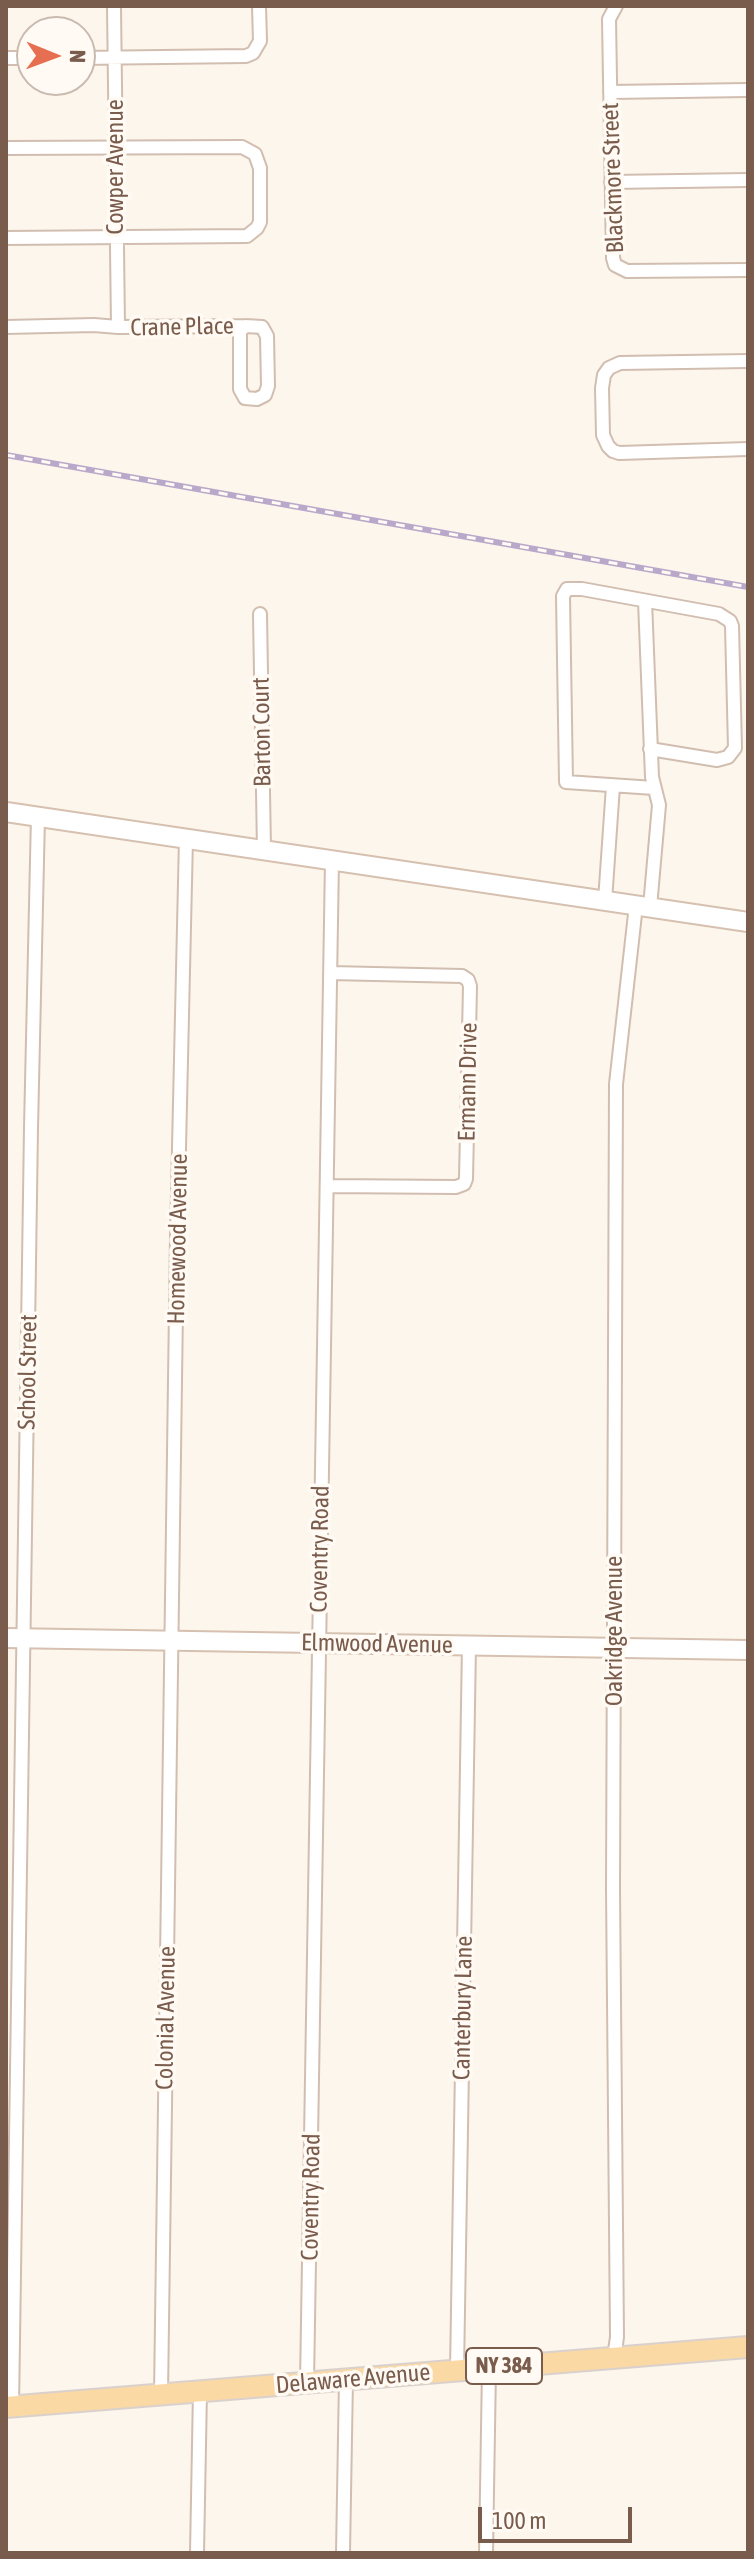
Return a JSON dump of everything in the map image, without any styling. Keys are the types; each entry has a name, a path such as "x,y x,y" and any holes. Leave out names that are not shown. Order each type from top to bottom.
{"main road":[{"path":"6,812 748,922"},
{"name":"Elmwood Avenue","path":"15,1638 748,1650"},
{"name":"Delaware Avenue","path":"9,2407 748,2347"}],"street":[{"name":"Cowper Avenue","path":"114,6 118,327"},
{"path":"96,58 246,56 253,53 260,41 259,6"},
{"name":"Blackmore Street","path":"616,6 609,19 613,258 620,269 627,271 748,270"},
{"path":"610,92 748,90"},
{"path":"6,148 242,147 255,154 260,168 260,222 253,234 241,237 6,238"},
{"path":"611,182 748,180"},
{"name":"Crane Place","path":"6,327 94,325 118,327 246,326 262,327 267,336 268,386 265,395 257,399 245,398 240,389 240,331 246,326"},
{"path":"748,361 620,363 609,368 604,375 602,388 603,435 613,451 748,449"},
{"path":"650,749 717,760 728,757 737,743 730,621 719,614 572,588 564,592 566,782 654,788"},
{"name":"Oakridge Avenue","path":"614,2358 617,2325 614,1647 616,1084 659,805 650,749 645,601"},
{"name":"Barton Court","path":"260,614 264,850"},
{"path":"605,901 613,786"},
{"name":"School Street","path":"9,2407 15,1638 38,816"},
{"name":"Homewood Avenue","path":"172,1641 186,838"},
{"name":"Coventry Road","path":"307,2382 332,860"},
{"name":"Ermann Drive","path":"327,1186 456,1187 464,1184 470,986 462,976 331,973"},
{"name":"Colonial Avenue","path":"161,2394 172,1641"},
{"name":"Canterbury Lane","path":"457,2370 469,1645"},
{"path":"486,2553 489,2368"},
{"path":"343,2553 346,2379"},
{"path":"197,2553 200,2391"}],"railway":[{"path":"6,455 748,587"}]}
